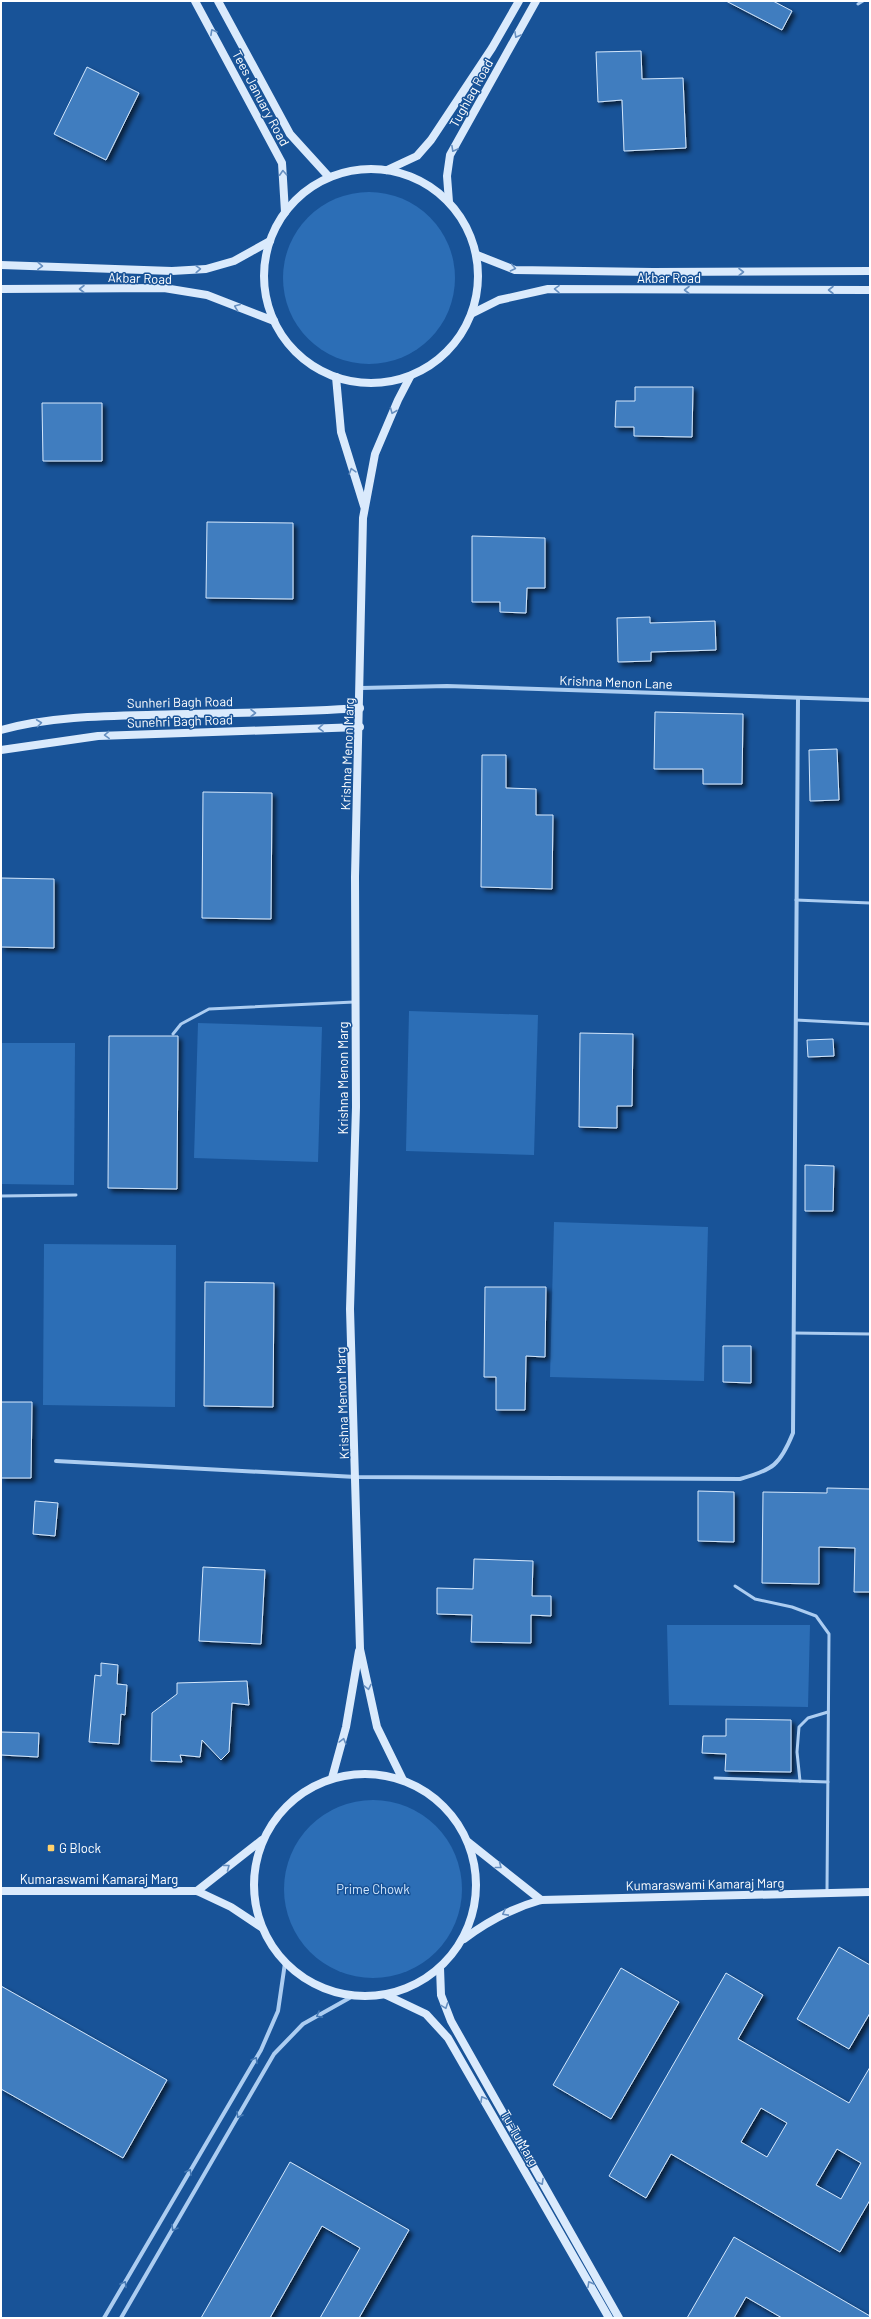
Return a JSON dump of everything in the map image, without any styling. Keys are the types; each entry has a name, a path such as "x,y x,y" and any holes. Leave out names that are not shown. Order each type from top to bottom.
{"main road":[{"name":"Tees January Road","path":"195,1 282,163 285,212"},
{"name":"Tees January Road","path":"218,1 290,134 329,177"},
{"name":"Tughlaq Road","path":"387,170 416,156 431,140 492,48 519,1"},
{"name":"Tughlaq Road","path":"449,202 447,176 450,155 536,1"},
{"path":"357,170 387,170 404,174 421,181 449,202 469,230 477,255 479,288 473,313 460,338 445,355 432,365 410,376 385,383 368,384 336,377 316,368 299,355 284,339 268,306 264,279 265,258 270,241 285,212 304,192 329,177 357,170"},
{"name":"Akbar Road","path":"1,265 172,270 206,269 234,261 270,241"},
{"name":"Akbar Road","path":"477,255 515,270 653,272 870,271"},
{"name":"Akbar Road","path":"1,289 164,288 207,295 274,321"},
{"name":"Akbar Road","path":"473,313 499,300 548,289 870,290"},
{"name":"Krishna Menon Marg","path":"403,1780 377,1727 360,1649 350,1309 356,1107 355,877 365,508 375,454 410,376"},
{"name":"Krishna Menon Marg","path":"336,377 341,432 365,508"},
{"name":"Sunheri Bagh Road","path":"1,730 15,726 97,716 297,712 360,708"},
{"name":"Sunehri Bagh Road","path":"1,750 98,736 360,726"},
{"name":"Krishna Menon Marg","path":"332,1778 346,1727 360,1649"},
{"path":"368,1774 403,1780 430,1794 452,1816 468,1842 474,1862 477,1882 476,1902 471,1922 462,1941 440,1968 415,1985 386,1995 353,1996 316,1986 299,1976 285,1963 275,1952 261,1927 254,1898 254,1876 262,1840 274,1819 290,1802 310,1788 332,1778 368,1774"},
{"name":"Kumaraswami Kamaraj Marg","path":"197,1891 262,1840"},
{"path":"468,1842 541,1900"},
{"name":"Kumaraswami Kamaraj Marg","path":"1,1891 197,1891 231,1908 261,1927"},
{"name":"Kumaraswami Kamaraj Marg","path":"462,1941 485,1924 504,1913 517,1907 541,1900 870,1892"},
{"name":"Tu-Tu Marg","path":"440,1968 441,1995 450,2022 619,2318"},
{"name":"Tu-Tu Marg","path":"386,1995 426,2014 448,2038 609,2318"}],"street":[{"name":"Krishna Menon Lane","path":"361,688 447,686 798,699 870,700"},
{"path":"56,1461 356,1476 740,1479 766,1472 784,1455 793,1433 798,699"},
{"path":"104,2318 261,2050 278,2011 285,1963"},
{"path":"121,2318 274,2054 303,2024 353,1996"}],"lane":[{"path":"858,4 862,1"},
{"path":"796,900 870,903"},
{"path":"173,1034 180,1024 209,1009 356,1002"},
{"path":"796,1020 870,1024"},
{"path":"1,1196 76,1195"},
{"path":"794,1333 870,1334"},
{"path":"735,1586 755,1599 792,1607 816,1616 829,1634 827,1893"},
{"path":"800,1781 797,1752 799,1726 808,1718 828,1712"},
{"path":"715,1778 828,1782"}],"green space":[{"path":"369,192 386,194 402,199 417,207 430,217 440,230 448,245 453,261 455,278 453,295 448,311 440,326 430,339 417,349 402,357 386,362 369,364 352,362 336,357 321,349 308,339 298,326 290,311 285,295 283,278 285,261 290,245 298,230 308,217 321,207 336,199 352,194"},
{"path":"409,1011 538,1015 534,1155 406,1151"},
{"path":"198,1023 322,1027 318,1162 194,1158"},
{"path":"1,1043 75,1043 74,1185 1,1184"},
{"path":"554,1222 708,1227 704,1381 550,1377"},
{"path":"44,1244 176,1245 175,1407 43,1405"},
{"path":"667,1625 810,1625 808,1707 669,1705"},
{"name":"Prime Chowk","path":"364,1800 382,1800 415,1810 436,1826 452,1847 458,1863 462,1880 462,1898 458,1915 452,1931 436,1952 415,1968 399,1974 382,1978 364,1978 331,1968 317,1958 304,1945 294,1931 288,1915 284,1898 284,1880 294,1847 304,1833 317,1820 331,1810 347,1804"}],"building":[{"path":"726,1 773,1 792,11 782,30"},
{"path":"641,51 642,79 683,78 686,148 624,151 622,100 598,102 596,52"},
{"path":"87,67 139,93 106,160 54,134"},
{"path":"635,387 693,387 692,437 634,436 634,427 615,427 616,401 635,401"},
{"path":"42,403 102,403 102,461 43,461"},
{"path":"207,522 293,523 293,599 206,598"},
{"path":"472,536 545,538 545,588 527,588 526,613 500,612 500,602 472,602"},
{"path":"650,617 650,623 715,621 716,650 651,652 651,661 618,662 617,618"},
{"path":"655,712 743,714 742,784 703,784 703,769 654,769"},
{"path":"837,749 839,800 810,801 809,750"},
{"path":"482,755 506,755 506,788 536,789 536,815 553,815 552,889 481,887"},
{"path":"203,792 272,793 271,919 202,918"},
{"path":"1,878 54,879 54,948 1,947"},
{"path":"580,1033 633,1034 632,1106 617,1106 617,1128 579,1127"},
{"path":"109,1036 178,1036 177,1189 108,1188"},
{"path":"833,1039 834,1056 808,1057 807,1040"},
{"path":"805,1165 834,1166 833,1211 805,1211"},
{"path":"205,1282 274,1283 273,1407 204,1406"},
{"path":"485,1287 546,1287 545,1357 526,1356 525,1410 496,1410 496,1377 484,1377"},
{"path":"723,1346 751,1346 751,1383 723,1382"},
{"path":"1,1402 32,1402 31,1478 1,1478"},
{"path":"827,1488 870,1489 870,1592 854,1592 855,1548 819,1547 819,1584 762,1583 763,1492 827,1493"},
{"path":"698,1491 734,1492 734,1542 698,1541"},
{"path":"35,1501 58,1503 55,1536 33,1534"},
{"path":"474,1559 533,1561 532,1596 551,1596 551,1616 531,1615 531,1643 471,1642 472,1615 437,1614 437,1588 473,1589"},
{"path":"203,1567 265,1570 261,1644 199,1641"},
{"path":"101,1663 118,1665 117,1684 127,1685 125,1715 121,1714 119,1744 89,1742 95,1675 101,1676"},
{"path":"247,1681 249,1705 232,1703 229,1752 221,1760 202,1740 200,1757 180,1755 182,1762 151,1761 152,1713 177,1694 177,1683"},
{"path":"726,1719 791,1720 791,1772 725,1771 726,1754 702,1753 703,1736 726,1736"},
{"path":"1,1732 39,1733 38,1757 1,1755"},
{"path":"839,1947 870,1965 870,2013 849,2049 797,2019"},
{"path":"621,1968 679,2002 611,2119 553,2085"},
{"path":"726,1973 763,1995 738,2039 849,2103 870,2067 870,2200 840,2252 671,2154 646,2198 609,2176","holes":["761,2108 787,2123 767,2157 741,2142","837,2149 861,2163 841,2199 816,2185"]},
{"path":"1,1986 167,2080 123,2158 1,2089"},
{"path":"290,2162 409,2230 359,2318 320,2318 360,2248 322,2226 270,2318 201,2318"},
{"path":"734,2237 870,2316 870,2318 782,2318 746,2297 734,2318 687,2318"}],"place":[{"name":"G Block","path":"51,1848"}]}
